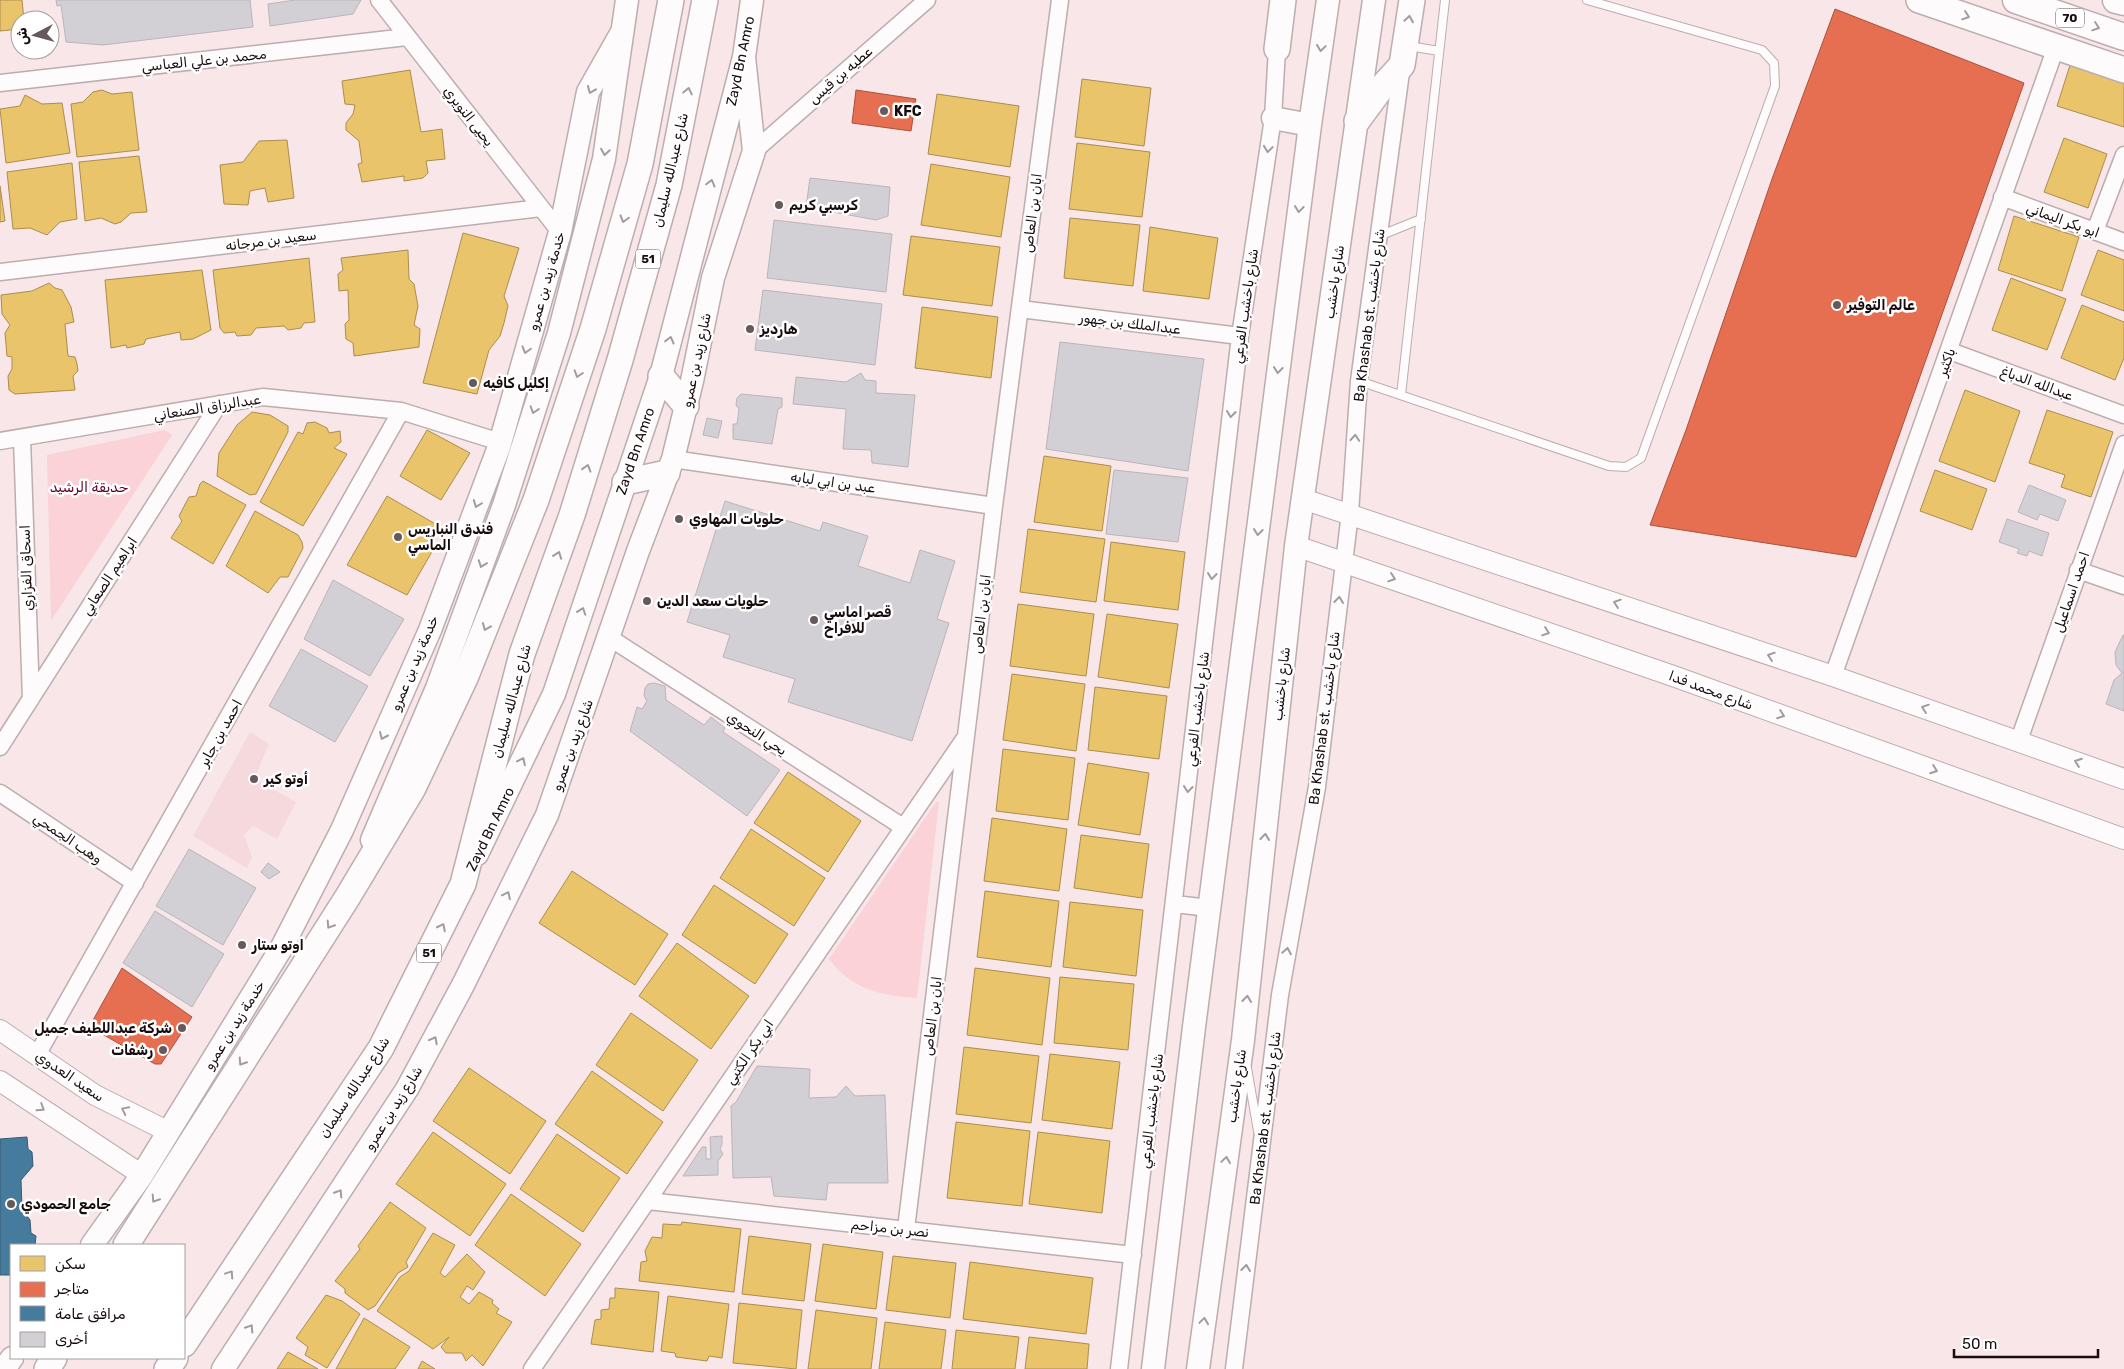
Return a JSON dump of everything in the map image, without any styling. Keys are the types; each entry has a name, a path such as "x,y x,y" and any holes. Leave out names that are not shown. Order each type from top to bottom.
{"highway":[{"name":"70","path":"2016,0 2124,37"},
{"path":"2116,0 2124,2"}],"main road":[{"path":"347,898 437,688 504,505 559,333 604,159 627,0"},
{"name":"51","path":"127,1244 347,898 413,788 457,695 536,500 593,329 640,164 671,0"},
{"name":"شارع عبدالله سليمان","path":"185,1342 381,1048 463,884 522,654 572,515 620,360 668,185 705,0"},
{"name":"Zayd Bn Amro","path":"463,884 554,694 661,376 744,57 752,0"},
{"path":"1277,49 1282,0"},
{"path":"1153,1369 1209,908 1310,125 1328,0"},
{"name":"شارع باخشب","path":"1198,1369 1243,1040 1296,546 1374,0"},
{"path":"1357,121 1403,55 1412,0"},
{"path":"1919,0 2124,70"},
{"name":"خدمة زيد بن عمرو","path":"93,1244 142,1175 282,947 342,830 430,630 500,442 560,232 588,92 622,32"},
{"name":"شارع زيد بن عمرو","path":"223,1369 408,1090 463,985 547,815 610,638 638,551 670,466 686,406 713,278 754,150 744,57"},
{"path":"1272,118 1310,125"},
{"path":"661,376 686,406"},
{"path":"625,482 670,466"}],"street":[{"name":"يحيى النويري","path":"379,0 560,232"},
{"name":"عطيه بن قيس","path":"754,150 927,0"},
{"name":"ابان بن العاص","path":"906,1229 994,506 1060,0"},
{"name":"محمد بن علي العباسي","path":"0,83 407,37"},
{"name":"باكثير","path":"1833,676 1950,351 2002,197 2056,47"},
{"name":"شارع باخشب الفرعي","path":"1119,1369 1175,904 1240,336 1272,118 1277,49"},
{"name":"Ba Khashab st. شارع باخشب","path":"1234,1369 1280,995 1317,787 1350,513 1359,381 1403,55"},
{"path":"2095,231 2124,155"},
{"name":"ابو بكر اليماني","path":"2002,197 2124,242"},
{"name":"سعيد بن مرجانه","path":"0,272 541,208"},
{"name":"عبدالملك بن جهور","path":"1020,309 1240,336"},
{"name":"عبدالله الدباغ","path":"1950,351 2124,415"},
{"name":"عبدالرزاق الصنعاني","path":"0,442 263,397 401,411 500,442"},
{"name":"ابراهيم الصعابي","path":"0,747 219,404"},
{"name":"احمد بن جابر","path":"38,1055 401,411"},
{"name":"اسحاق الفزاري","path":"22,438 31,699"},
{"name":"احمد اسماعيل","path":"2019,740 2124,444"},
{"name":"عبد بن ابي لبابه","path":"670,466 994,506"},
{"path":"1303,499 1350,513 1833,676 2019,740 2124,779"},
{"name":"شارع محمد فدا","path":"1296,546 1676,677 2124,839"},
{"path":"2078,570 2124,586"},
{"name":"يحي النحوي","path":"610,638 903,827"},
{"name":"ابي بكر الكتبي","path":"532,1369 966,736"},
{"name":"وهب الجمحي","path":"0,793 135,883"},
{"path":"1175,904 1209,908"},
{"name":"سعيد العدوي","path":"0,1030 95,1095 168,1132"},
{"path":"0,1081 142,1175"},
{"name":"نصر بن مزاحم","path":"648,1201 1133,1255"}],"lane":[{"path":"1401,395 1446,0"},
{"path":"1359,381 1609,466 1626,467 1641,458 1775,86 1774,63 1762,50 1587,0"},
{"path":"1403,55 1439,51"},
{"path":"1379,236 1421,219"},
{"path":"1243,1040 1261,1147"}],"shaded area":[{"path":"250,732 269,744 254,779 296,802 277,839 253,826 244,835 252,857 247,868 193,836"}],"green space":[{"name":"حديقة الرشيد","path":"165,430 172,435 51,621 47,455"},
{"path":"936,802 939,802 917,998 879,993 857,984 829,959"}],"building: سكن":[{"path":"0,0 22,0 23,10 10,10 10,30 0,31"},
{"path":"2071,62 2124,79 2124,127 2057,106"},
{"path":"410,70 421,132 442,129 445,159 426,161 428,173 423,178 404,181 404,176 362,182 358,164 362,163 359,141 346,130 346,123 353,114 355,105 345,104 342,81"},
{"path":"1082,79 1151,88 1144,146 1075,137"},
{"path":"102,90 112,94 132,92 139,150 77,157 71,104 83,102 93,92"},
{"path":"937,94 1019,106 1010,167 928,154"},
{"path":"25,95 42,104 62,103 70,153 6,163 0,109 20,106"},
{"path":"2064,138 2107,154 2088,208 2044,192"},
{"path":"287,140 294,198 268,202 265,188 250,191 248,205 224,204 220,165 243,162 259,141"},
{"path":"1077,143 1150,152 1142,217 1069,209"},
{"path":"139,156 147,212 131,213 121,222 115,224 101,218 85,221 79,162"},
{"path":"72,163 77,219 60,222 47,235 30,228 13,229 7,172"},
{"path":"931,164 1010,177 1001,237 921,225"},
{"path":"0,186 5,221 0,222"},
{"path":"2014,216 2079,237 2062,291 1998,270"},
{"path":"1070,218 1140,225 1133,286 1064,278"},
{"path":"1150,227 1218,238 1209,299 1143,291"},
{"path":"463,233 519,248 504,296 508,306 504,323 500,336 489,350 477,394 423,383"},
{"path":"911,236 1000,247 992,306 903,295"},
{"path":"408,250 409,279 414,284 418,306 414,325 420,329 419,347 354,356 353,343 346,339 345,324 349,320 348,290 339,291 338,274 343,270 341,258"},
{"path":"2098,250 2124,260 2124,311 2081,295"},
{"path":"309,258 315,322 304,323 301,328 288,330 284,326 256,328 251,335 237,336 235,332 224,333 220,328 213,270"},
{"path":"202,270 211,330 193,339 181,340 180,332 146,339 144,344 127,348 126,345 111,348 105,280"},
{"path":"2011,278 2066,299 2047,350 1992,330"},
{"path":"49,283 55,288 62,290 71,307 74,322 65,324 68,356 75,357 77,364 78,371 73,376 75,390 15,394 9,390 8,376 12,369 12,357 7,356 5,333 10,325 2,314 1,295 32,291"},
{"path":"2082,305 2124,322 2124,358 2115,380 2061,358"},
{"path":"922,307 998,317 991,378 915,368"},
{"path":"1965,390 2020,411 1995,482 1939,461"},
{"path":"2047,410 2113,432 2091,497 2061,487 2065,475 2029,463"},
{"path":"252,412 270,415 288,426 288,432 256,494 250,495 217,476 219,453 237,425"},
{"path":"315,422 327,428 329,433 340,431 341,442 334,448 347,454 303,526 260,502 298,432 303,434 307,423"},
{"name":"فندق النباريس الماسي","path":"427,430 470,453 441,500 400,476"},
{"path":"1044,456 1111,466 1102,531 1034,522"},
{"path":"1935,470 1987,489 1972,530 1920,511"},
{"path":"203,481 246,505 213,564 171,538 182,521 179,516 189,497 196,496"},
{"name":"فندق النباريس الماسي","path":"387,496 439,526 427,548 433,550 407,595 347,565"},
{"path":"255,511 298,535 303,548 288,577 280,577 268,593 226,566"},
{"path":"1028,529 1105,539 1096,602 1020,592"},
{"path":"1111,542 1185,552 1178,610 1104,601"},
{"path":"1018,604 1094,614 1086,676 1010,666"},
{"path":"1107,614 1178,624 1169,688 1098,677"},
{"path":"1012,674 1085,684 1076,751 1003,740"},
{"path":"1095,687 1167,696 1159,759 1088,750"},
{"path":"1003,749 1075,758 1068,820 996,811"},
{"path":"1088,763 1149,773 1140,835 1078,825"},
{"path":"788,772 861,821 828,872 754,823"},
{"path":"992,818 1067,829 1059,891 984,881"},
{"path":"751,829 825,878 794,926 720,878"},
{"path":"1081,835 1149,844 1142,898 1074,888"},
{"path":"572,871 668,934 635,985 539,923"},
{"path":"714,885 788,934 755,984 682,935"},
{"path":"985,891 1059,901 1051,967 977,957"},
{"path":"1070,902 1143,910 1136,976 1063,967"},
{"path":"677,943 749,996 711,1049 639,996"},
{"path":"975,968 1050,978 1042,1045 967,1035"},
{"path":"1060,977 1134,984 1128,1050 1054,1043"},
{"path":"631,1013 698,1060 663,1111 596,1065"},
{"path":"964,1047 1039,1056 1031,1123 956,1114"},
{"path":"1050,1054 1120,1062 1112,1129 1042,1120"},
{"path":"469,1068 546,1121 510,1174 433,1121"},
{"path":"592,1071 663,1122 627,1174 555,1124"},
{"path":"956,1122 1030,1131 1022,1206 947,1198"},
{"path":"433,1132 506,1184 470,1236 396,1184"},
{"path":"1038,1132 1110,1141 1102,1213 1029,1204"},
{"path":"557,1134 620,1178 583,1232 520,1189"},
{"path":"511,1194 581,1244 545,1296 475,1245"},
{"path":"390,1202 426,1228 406,1262 408,1267 398,1273 375,1306 368,1310 345,1293 345,1289 335,1281 360,1249 358,1246"},
{"path":"682,1222 741,1229 734,1292 639,1281 641,1262 647,1261 645,1251 652,1237 662,1238 663,1224 681,1225"},
{"path":"433,1233 455,1245 440,1273 445,1277 467,1254 485,1272 473,1290 467,1286 460,1297 469,1304 479,1292 493,1300 492,1303 499,1309 496,1313 512,1322 483,1366 472,1355 466,1361 462,1353 446,1353 441,1347 449,1337 433,1349 377,1311 400,1277 409,1271"},
{"path":"749,1236 811,1244 804,1301 742,1294"},
{"path":"823,1244 883,1252 876,1309 815,1301"},
{"path":"893,1256 956,1263 950,1318 886,1310"},
{"path":"970,1262 1093,1278 1086,1334 963,1319"},
{"path":"615,1288 659,1292 653,1352 591,1344 595,1320 601,1319 601,1310 609,1309 610,1298 615,1298"},
{"path":"326,1295 342,1301 360,1314 327,1368 305,1355 308,1347 296,1338"},
{"path":"668,1296 729,1304 722,1358 709,1356 707,1361 676,1357 675,1353 661,1351"},
{"path":"739,1303 802,1310 796,1369 733,1363"},
{"path":"816,1310 877,1318 871,1369 808,1369"},
{"path":"364,1318 410,1347 395,1369 336,1369"},
{"path":"885,1322 946,1330 941,1369 879,1369"},
{"path":"956,1330 1019,1337 1015,1369 952,1369"},
{"path":"1029,1337 1089,1344 1087,1369 1025,1369"},
{"path":"288,1352 318,1369 277,1369"},
{"path":"422,1361 435,1369 418,1369"}],"building: متاجر":[{"name":"عالم التوفير","path":"1835,9 2024,83 1856,557 1650,525 1686,430 1772,179"},
{"name":"KFC","path":"856,90 916,99 911,131 852,123"},
{"path":"122,968 192,1017 161,1064 155,1064 95,1030 92,1022"}],"building: مرافق عامة":[{"name":"جامع الحمودي","path":"27,1137 28,1149 32,1152 33,1166 21,1180 22,1209 30,1220 31,1233 36,1236 35,1244 10,1244 10,1275 0,1275 0,1139"}],"building: أخرى":[{"path":"56,0 250,0 253,27 103,45 66,42 61,5 57,6"},
{"path":"295,0 361,0 353,14 270,26 268,4"},
{"path":"810,178 890,187 888,216 876,220 806,207"},
{"path":"774,220 892,234 886,292 767,278"},
{"path":"763,290 882,304 875,365 755,350"},
{"path":"1060,342 1204,359 1188,471 1046,449"},
{"path":"861,373 865,380 876,381 876,393 915,395 908,467 872,463 871,450 843,449 846,409 793,404 796,377 846,382"},
{"path":"741,394 782,398 782,407 778,409 772,444 733,439 733,424 737,424 739,409 736,405 737,398"},
{"path":"707,418 722,421 718,438 703,435"},
{"path":"1114,470 1188,478 1178,542 1106,534"},
{"path":"2029,485 2066,500 2058,521 2040,514 2037,520 2018,512"},
{"name":"قصر اماسي للافراح","path":"725,501 820,531 823,522 868,536 858,566 910,583 920,550 955,561 937,619 949,623 912,741 788,702 795,679 723,657 730,635 687,622"},
{"path":"2007,519 2049,533 2042,556 2029,551 2027,556 2017,553 2019,549 1999,542"},
{"path":"333,580 404,619 370,676 304,639"},
{"path":"2123,635 2124,711 2106,704 2114,680 2122,673 2116,665 2115,652"},
{"path":"301,649 368,686 335,742 269,706"},
{"path":"654,683 665,686 666,700 704,725 711,717 725,728 723,732 780,770 747,816 630,731 637,707 642,709 647,701 644,696 645,688 648,684"},
{"path":"189,849 256,888 223,945 156,906"},
{"path":"268,863 280,872 269,879 261,872"},
{"path":"155,911 224,954 192,1007 123,963"},
{"path":"757,1066 810,1069 809,1098 836,1097 846,1086 855,1096 885,1095 888,1183 828,1183 826,1200 774,1196 771,1177 733,1178 731,1106 736,1102"},
{"path":"722,1136 720,1149 723,1154 718,1161 718,1175 683,1176 702,1147 706,1147 706,1159 711,1159 710,1137"}],"place":[{"name":"KFC","path":"884,111"},
{"name":"كرسبي كريم","path":"779,205"},
{"name":"عالم التوفير","path":"1837,305"},
{"name":"هارديز","path":"750,329"},
{"name":"إكليل كافيه","path":"473,383"},
{"name":"حلويات المهاوي","path":"679,519"},
{"name":"فندق النباريس الماسي","path":"398,537"},
{"name":"حلويات سعد الدين","path":"647,601"},
{"name":"قصر اماسي للافراح","path":"814,620"},
{"name":"أوتو كير","path":"254,779"},
{"name":"اوتو ستار","path":"242,945"},
{"name":"شركة عبداللطيف جميل","path":"182,1028"},
{"name":"رشفات","path":"163,1050"},
{"name":"جامع الحمودي","path":"11,1204"}]}
